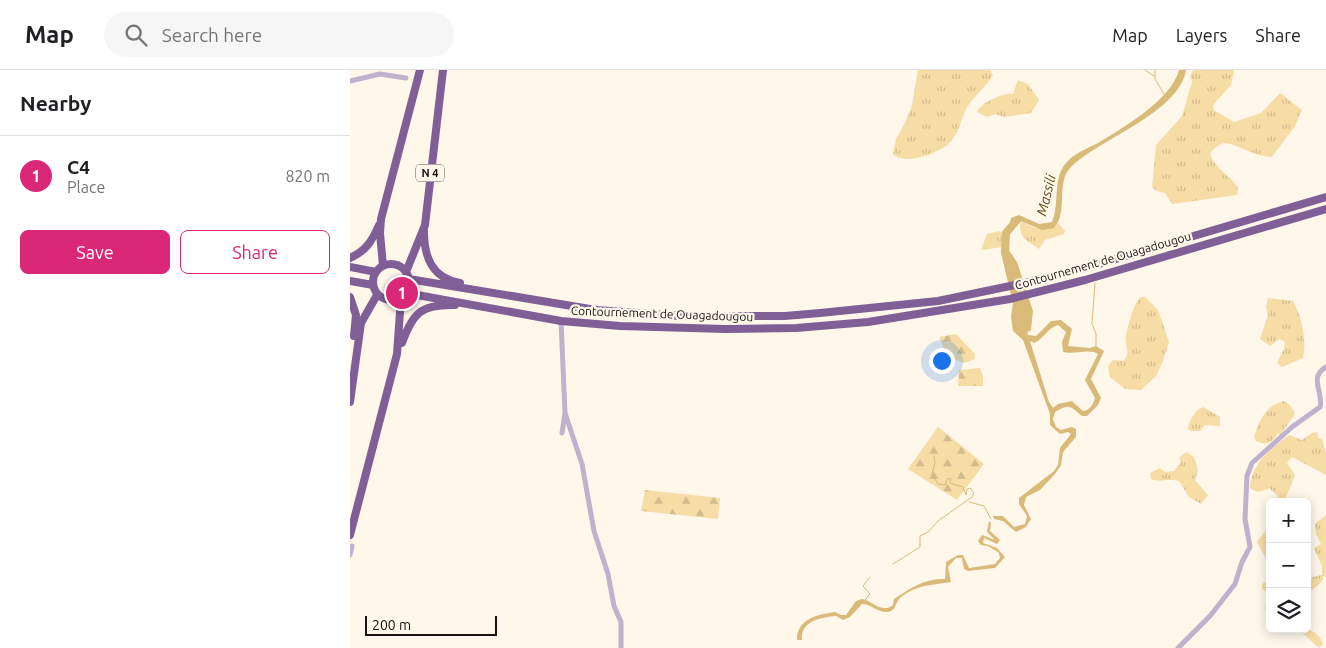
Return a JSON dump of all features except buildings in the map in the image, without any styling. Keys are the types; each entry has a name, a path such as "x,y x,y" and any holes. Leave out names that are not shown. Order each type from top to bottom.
{"highway":[{"path":"383,266 380,233 381,219 420,70"},
{"name":"N 4","path":"350,535 397,354 407,275 424,225 443,70"},
{"name":"Contournement de Ouagadougou","path":"407,275 596,310 680,316 794,315 894,307 1025,283 1326,197"},
{"name":"Contournement de Ouagadougou","path":"403,295 450,300 472,306 561,321 699,329 796,328 868,322 1027,295 1085,280 1326,209"},
{"path":"350,258 360,253 368,245 381,219"},
{"path":"424,225 426,251 433,270 450,281 475,289"},
{"path":"403,295 387,300 377,294 373,285 376,272 383,266 394,264 407,275"},
{"path":"350,267 376,272"},
{"path":"350,281 373,285"},
{"path":"350,402 361,323 377,294"},
{"path":"350,297 356,315 355,358"},
{"path":"397,354 410,322 423,309 441,304 472,306"}],"street":[{"path":"350,81 380,74 406,78"},
{"path":"561,321 565,413 562,433"},
{"path":"1178,648 1210,616 1235,584 1242,562 1249,553 1250,546 1244,520 1247,476 1252,463 1292,427 1320,407 1317,378 1320,370 1326,367"},
{"path":"565,413 582,461 594,531 608,574 614,606 621,622 621,648"},
{"path":"350,555 352,546"}],"green space":[{"path":"918,70 990,70 993,75 966,109 957,132 948,145 924,156 906,159 898,158 893,154 896,139 912,105"},
{"path":"1193,70 1234,70 1231,85 1213,105 1214,110 1234,122 1261,113 1280,93 1302,110 1295,126 1272,157 1266,157 1226,143 1219,145 1210,153 1218,167 1238,188 1237,195 1172,204 1165,193 1156,191 1152,187 1156,145 1182,116 1192,82 1190,76"},
{"path":"1018,80 1028,84 1039,100 1031,113 1004,117 996,114 987,117 977,112 983,105 993,99 1013,94"},
{"path":"1021,221 1035,228 1054,228 1058,223 1065,231 1064,234 1045,240 1039,249 1022,235 1020,231"},
{"path":"1000,231 1006,237 1003,247 981,250 987,234"},
{"path":"1140,297 1145,297 1158,310 1169,342 1156,376 1141,390 1125,389 1110,377 1108,366 1113,360 1123,361 1126,358 1126,335 1133,311"},
{"path":"1268,298 1293,301 1303,329 1303,358 1282,367 1277,363 1284,349 1285,342 1279,339 1270,346 1260,339 1268,315 1266,307"},
{"path":"956,334 975,354 975,359 964,363 947,356 939,337"},
{"path":"980,368 983,376 983,386 958,386 959,370"},
{"path":"1284,401 1290,405 1295,414 1280,435 1278,433 1271,441 1266,443 1256,441 1254,437 1264,414 1272,406"},
{"path":"1203,407 1220,417 1220,426 1205,425 1200,431 1191,431 1188,429 1191,419 1197,410"},
{"path":"938,427 984,464 957,500 908,469"},
{"path":"1317,432 1318,438 1322,439 1326,453 1326,475 1292,457 1287,463 1295,475 1286,498 1278,498 1278,496 1269,488 1255,491 1250,488 1251,479 1258,464 1275,446 1289,435 1302,440"},
{"path":"1186,452 1194,457 1198,470 1195,480 1208,495 1201,504 1189,497 1179,481 1157,481 1151,479 1150,473 1160,468 1165,472 1174,471 1181,462 1179,458"},
{"path":"645,490 720,498 718,519 641,511"},
{"path":"1326,515 1326,577 1323,576 1323,580 1311,590 1311,577 1322,575 1322,566 1314,548 1321,544 1316,534 1315,524"},
{"path":"1266,530 1266,559 1257,542"},
{"path":"1266,582 1266,591 1262,589 1262,584"},
{"path":"1311,631 1319,636 1323,644 1319,648 1302,633 1311,633"}],"shaded area":[{"path":"1179,70 1186,70 1180,85 1169,99 1154,112 1071,167 1064,181 1061,214 1054,228 1042,230 1021,221 1013,226 1010,225 1011,218 1019,215 1039,224 1052,222 1056,207 1059,176 1066,163 1077,154 1108,137 1145,112 1167,92 1175,81"},
{"path":"1004,243 1017,262 1033,311 1031,330 1027,333 1028,335 1036,336 1051,321 1061,320 1072,329 1068,346 1090,348 1096,346 1104,351 1091,379 1101,398 1098,405 1087,416 1082,416 1070,407 1064,407 1055,412 1053,419 1056,427 1061,430 1072,427 1076,429 1076,437 1063,452 1061,465 1055,474 1040,490 1026,497 1024,505 1031,519 1026,527 1016,532 1003,521 994,519 993,516 1003,516 1014,527 1025,524 1027,516 1019,504 1019,498 1054,471 1058,465 1060,448 1071,434 1068,432 1060,434 1050,425 1050,414 1023,340 1013,331 1011,317 1013,303 1001,253","holes":["1058,325 1066,332 1062,342 1063,352 1094,352 1098,354 1085,380 1095,398 1088,410 1083,411 1072,401 1058,404 1053,408 1049,402 1030,341 1034,343 1054,326"]},
{"path":"989,521 991,523 990,531 1000,540 997,544 984,538 983,543 997,548 1005,557 995,568 968,571 964,569 962,558 956,558 948,567 951,582 924,586 912,590 900,598 894,608 888,612 862,604 850,617 843,620 836,616 813,621 804,628 802,640 797,640 800,627 804,622 816,616 835,612 846,615 856,601 862,599 881,608 889,607 893,605 894,599 918,584 931,580 945,579 946,562 958,555 963,555 969,568 995,564 1000,558 999,553 988,546 981,545 978,541 982,535 995,540 987,532"}],"waterway":[{"path":"1145,70 1154,76"},
{"path":"1155,70 1155,79 1164,94"},
{"name":"Massili","path":"1005,251 1006,233 1017,220"},
{"path":"1095,283 1092,324 1096,334 1096,346"},
{"path":"893,564 920,547 920,536 928,532 938,521 972,497 974,493 970,488 967,489 966,495 963,487 950,483 951,479 948,478 945,485 938,484 932,474 935,463 934,456"},
{"path":"969,502 984,506 991,519"},
{"path":"865,600 870,594 863,586 870,577"}],"place":[{"name":"C4","path":"402,293"}]}
